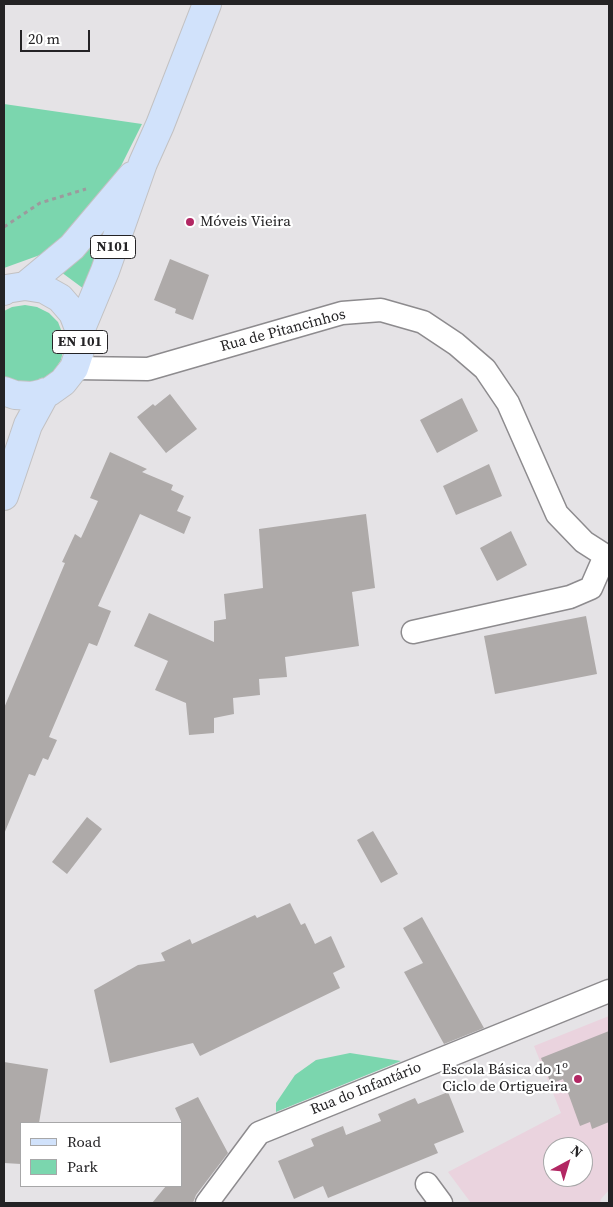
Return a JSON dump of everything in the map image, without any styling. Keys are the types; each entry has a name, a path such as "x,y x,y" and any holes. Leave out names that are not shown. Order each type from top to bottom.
{"main road":[{"name":"EN 101","path":"14,288 72,247 142,163 160,125 206,4"},
{"name":"N101","path":"80,330 105,271 142,163"},
{"name":"EN 101","path":"4,391 15,396 32,396 49,392 64,382 74,368 80,350 80,330 73,313 60,298 44,289 14,288"},
{"name":"EN 101","path":"4,496 28,425 46,392"}],"street":[{"name":"Rua de Pitancinhos","path":"74,368 148,369 342,313 381,310 423,322 456,344 485,369 508,403 557,514 584,542 607,557"},
{"path":"412,632 570,597 591,588 607,557"},
{"name":"Rua do Infantário","path":"206,1203 259,1132 609,991"},
{"path":"427,1184 441,1203"}],"path":[{"path":"4,227 40,202 88,188"}],"shaded area":[{"name":"Escola Básica do 1º Ciclo de Ortigueira","path":"609,1016 609,1190 600,1203 471,1203 448,1172 561,1113 534,1046"}],"green space":[{"path":"4,104 142,124 113,182 75,228 40,255 4,268"},
{"path":"117,212 84,289 61,272"},
{"path":"25,305 37,307 49,313 58,322 63,335 64,347 61,360 54,371 44,379 32,383 19,384 4,378 4,311 12,307"},
{"path":"350,1053 401,1061 276,1112 276,1103 295,1075 316,1060"}],"building":[{"path":"170,259 209,275 193,320 175,313 176,309 154,300"},
{"path":"170,394 197,429 166,453 137,417 153,404 155,406"},
{"path":"462,398 478,431 437,453 420,420"},
{"path":"110,452 147,469 142,472 173,485 171,490 184,496 177,511 191,517 184,534 140,514 98,606 111,611 97,646 89,643 49,737 57,740 48,760 43,758 35,776 29,774 4,834 4,708 65,563 62,562 75,534 81,538 98,501 90,498"},
{"path":"489,464 502,496 456,515 443,486"},
{"path":"366,514 375,588 352,592 359,646 285,657 287,677 259,679 260,695 233,698 234,714 214,718 214,733 189,735 186,703 155,690 168,661 134,646 149,613 214,642 214,621 226,619 224,594 263,588 259,529"},
{"path":"511,531 527,565 497,581 480,548"},
{"path":"586,616 597,674 495,694 484,636"},
{"path":"87,817 102,829 67,874 52,862"},
{"path":"373,831 398,874 381,883 357,840"},
{"path":"290,903 301,925 305,923 315,944 331,936 345,967 333,973 340,988 200,1056 193,1043 110,1063 94,990 138,965 165,961 161,953 190,939 192,944 255,915 257,918"},
{"path":"422,917 484,1028 444,1044 404,972 423,963 403,928"},
{"path":"609,1031 609,1122 592,1129 590,1122 580,1126 563,1079 551,1084 541,1058"},
{"path":"4,1062 48,1069 39,1122 20,1122 20,1164 4,1163"},
{"path":"448,1092 464,1132 434,1144 438,1153 328,1198 323,1186 294,1199 278,1161 314,1146 311,1139 343,1126 346,1135 381,1121 378,1114 415,1098 418,1104"},
{"path":"198,1097 228,1153 196,1195 193,1203 152,1203 165,1187 182,1187 182,1122 175,1108"}],"place":[{"name":"Móveis Vieira","path":"190,222"},
{"name":"Escola Básica do 1º Ciclo de Ortigueira","path":"578,1079"}]}
